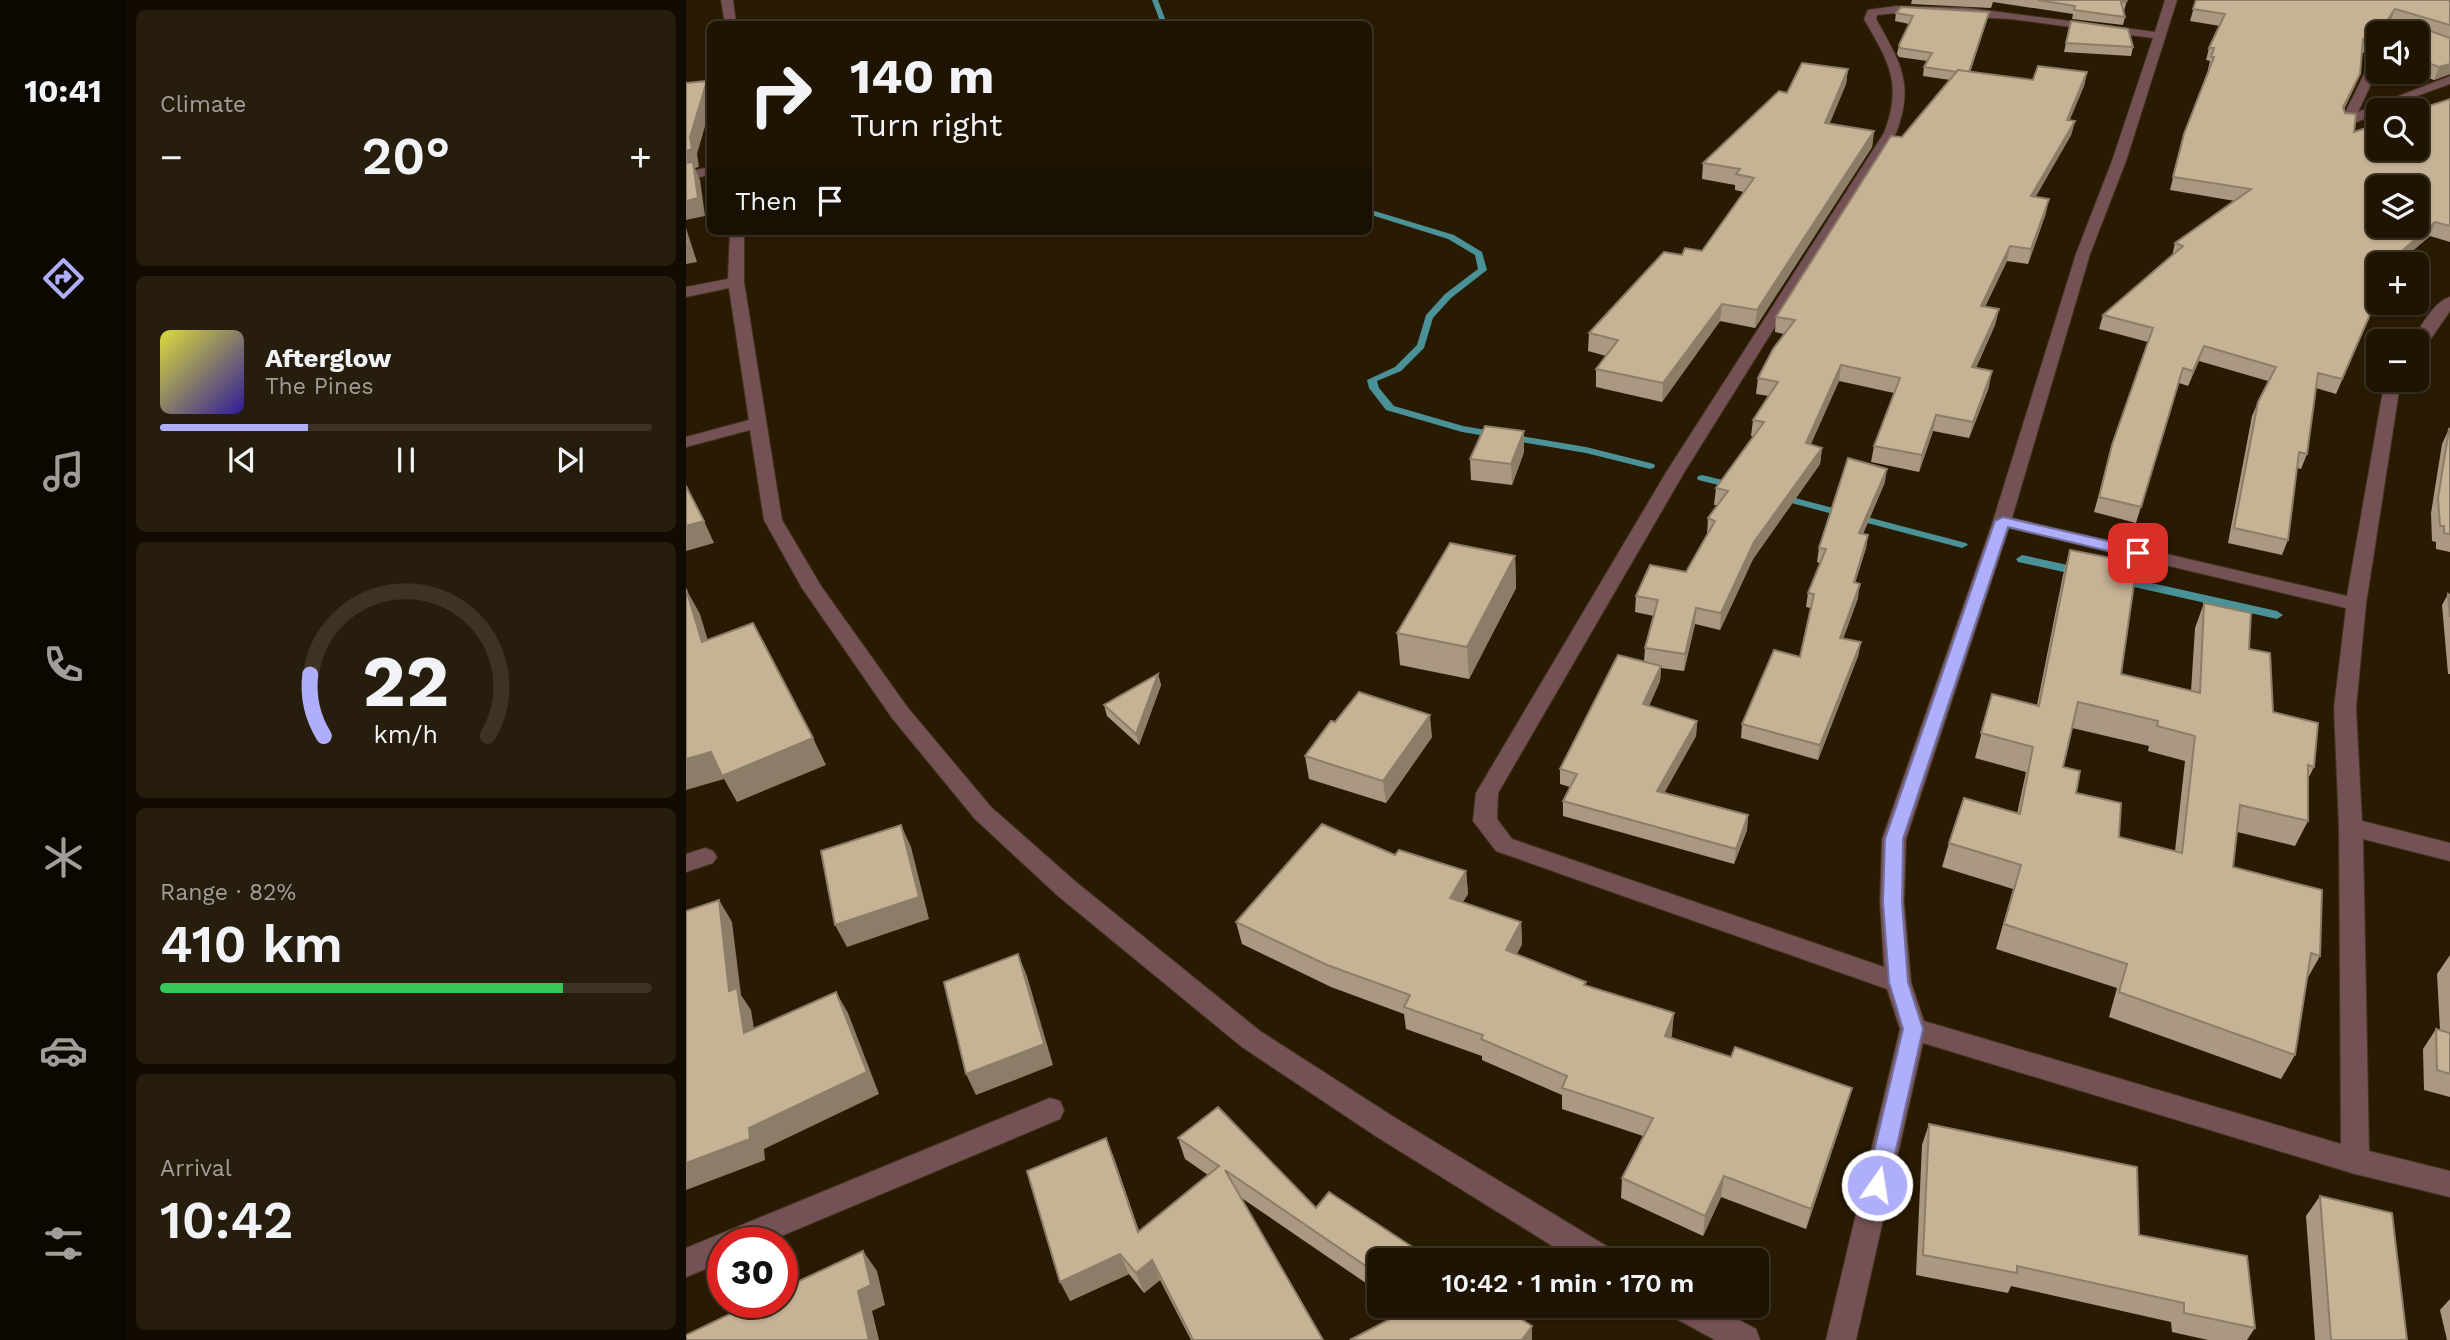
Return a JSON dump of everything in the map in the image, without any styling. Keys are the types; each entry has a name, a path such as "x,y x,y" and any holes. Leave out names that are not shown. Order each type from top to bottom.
{"street":[{"path":"727,0 731,21"},
{"path":"1841,1340 1913,1029 1898,982 1892,902 1894,839 2003,521 2082,254 2119,161 2171,0"},
{"path":"1898,982 1504,845 1485,821 1487,793 1676,471 1890,133 1900,109 1902,84 1870,19 1872,12 1885,5 1924,1 1978,3 2159,36"},
{"path":"2366,82 2347,121 2450,80"},
{"path":"686,176 707,172"},
{"path":"737,235 736,282 760,422 773,520 812,588 900,713 983,813 1067,889 1251,1039 1399,1135 1583,1248"},
{"path":"686,292 736,282"},
{"path":"2428,329 2450,302"},
{"path":"2355,1161 2351,827 2345,708 2356,604 2391,392"},
{"path":"686,442 760,422"},
{"path":"2003,521 2356,604"},
{"path":"2351,827 2450,852"},
{"path":"1913,1029 2355,1161 2450,1184"},
{"path":"770,1227 1050,1110"},
{"path":"686,1263 707,1254"},
{"path":"1706,1318 1745,1340"}],"building":[{"path":"2038,0 2127,0 2121,2 2125,17 2074,10 2075,6"},
{"path":"2196,0 2450,0 2450,25 2395,9 2387,21 2366,21 2366,40 2363,39 2360,74 2343,107 2345,113 2356,114 2354,132 2366,128 2366,161 2429,161 2429,106 2450,99 2450,226 2435,222 2429,227 2429,175 2366,175 2366,238 2417,238 2401,252 2366,252 2366,315 2370,315 2342,379 2318,373 2307,454 2299,452 2288,540 2234,528 2258,402 2276,367 2204,346 2193,371 2183,368 2141,507 2099,497 2112,445 2153,328 2103,315 2183,246 2175,243 2251,189 2173,177 2184,134 2214,57 2211,57 2214,48 2209,48 2225,14 2193,9"},
{"path":"1901,7 1989,12 1969,72 1924,67 1932,53 1900,48 1913,16 1896,13"},
{"path":"2071,21 2128,29 2133,47 2066,43"},
{"path":"2429,31 2450,38 2450,64 2439,67 2429,63"},
{"path":"1802,63 1848,69 1825,123 1874,131 1757,310 1722,304 1663,383 1596,369 1618,340 1589,333 1664,252 1682,255 1685,248 1702,251 1754,178 1736,174 1740,169 1703,163 1779,91 1787,93"},
{"path":"2038,66 2087,72 2067,120 2075,121 2031,196 2049,199 2031,249 2010,246 1981,306 1999,309 1972,367 1992,371 1973,422 1936,415 1922,455 1874,446 1900,378 1841,365 1806,443 1822,448 1754,542 1721,613 1696,608 1685,654 1645,648 1658,600 1636,596 1650,565 1686,572 1715,521 1708,518 1728,491 1716,488 1764,422 1753,420 1778,382 1758,378 1773,349 1795,320 1776,317 1891,136 1902,137 1958,70 2033,80"},
{"path":"707,81 690,137 692,149 686,151 686,83"},
{"path":"693,162 698,198 686,201 686,163"},
{"path":"1485,426 1524,431 1511,464 1470,459"},
{"path":"2449,429 2450,534 2444,533 2444,526 2440,526 2438,498"},
{"path":"1848,458 1887,469 1859,533 1868,535 1854,582 1860,584 1840,638 1861,642 1820,745 1742,724 1774,650 1800,657 1814,594 1808,593 1826,549 1819,548"},
{"path":"686,486 704,521 686,526"},
{"path":"1450,543 1515,556 1467,647 1397,633"},
{"path":"2070,550 2137,563 2121,674 2200,693 2204,603 2251,613 2249,649 2270,653 2273,712 2318,723 2314,767 2308,765 2308,821 2240,805 2233,867 2322,890 2320,956 2311,953 2295,1055 2119,992 2127,964 2004,924 2021,865 1949,843 1964,798 2020,814 2033,747 1981,733 1992,694 2039,706","holes":["2078,702 2158,721 2157,726 2195,736 2182,853 2119,837 2121,803 2076,793 2080,771 2063,767"]},
{"path":"686,589 702,642 753,623 813,738 722,776 711,752 686,759"},
{"path":"1618,655 1661,666 1643,704 1697,721 1657,791 1748,815 1736,849 1563,801 1577,774 1560,769"},
{"path":"1158,674 1136,734 1104,705"},
{"path":"1359,692 1430,715 1383,781 1305,756 1331,721 1335,722"},
{"path":"1322,824 1395,855 1399,850 1466,871 1450,898 1521,922 1506,950 1586,982 1584,985 1674,1013 1665,1036 1731,1057 1735,1047 1852,1088 1811,1209 1724,1176 1705,1216 1622,1178 1653,1118 1562,1088 1567,1076 1481,1039 1483,1035 1404,1007 1410,995 1327,965 1236,922"},
{"path":"901,825 919,897 835,925 821,851"},
{"path":"719,900 729,991 737,988 744,1033 836,992 867,1072 749,1128 750,1139 686,1163 686,911"},
{"path":"1018,954 1044,1044 966,1074 944,982"},
{"path":"2436,1029 2450,1033 2450,1074 2437,1070"},
{"path":"1218,1107 1316,1208 1329,1192 1414,1248 1367,1248 1367,1267 1225,1170 1323,1340 1193,1340 1152,1260 1136,1273 1120,1254 1060,1282 1027,1171 1106,1138 1138,1232 1219,1166 1178,1138"},
{"path":"1929,1124 2137,1167 2139,1235 2247,1256 2255,1328 2184,1313 2184,1303 2017,1266 2017,1273 1923,1255"},
{"path":"2320,1196 2392,1213 2407,1340 2331,1340"},
{"path":"863,1251 871,1285 858,1291 869,1340 686,1340 686,1335 722,1318 798,1318 798,1281"},
{"path":"1392,1318 1520,1318 1532,1326 1522,1340 1350,1340"}],"waterway":[{"path":"1155,0 1163,21"},
{"path":"1372,212 1451,237 1479,254 1483,270 1448,296 1429,317 1421,346 1398,369 1372,380 1374,388 1390,408 1462,429 1586,450 1650,466"},
{"path":"1702,478 1735,486"},
{"path":"1780,497 1962,545"},
{"path":"2022,559 2082,572"},
{"path":"2120,580 2277,615"}],"route":[{"path":"1877,1185 1913,1029 1898,982 1892,902 1894,839 2003,521 2138,553"}]}
